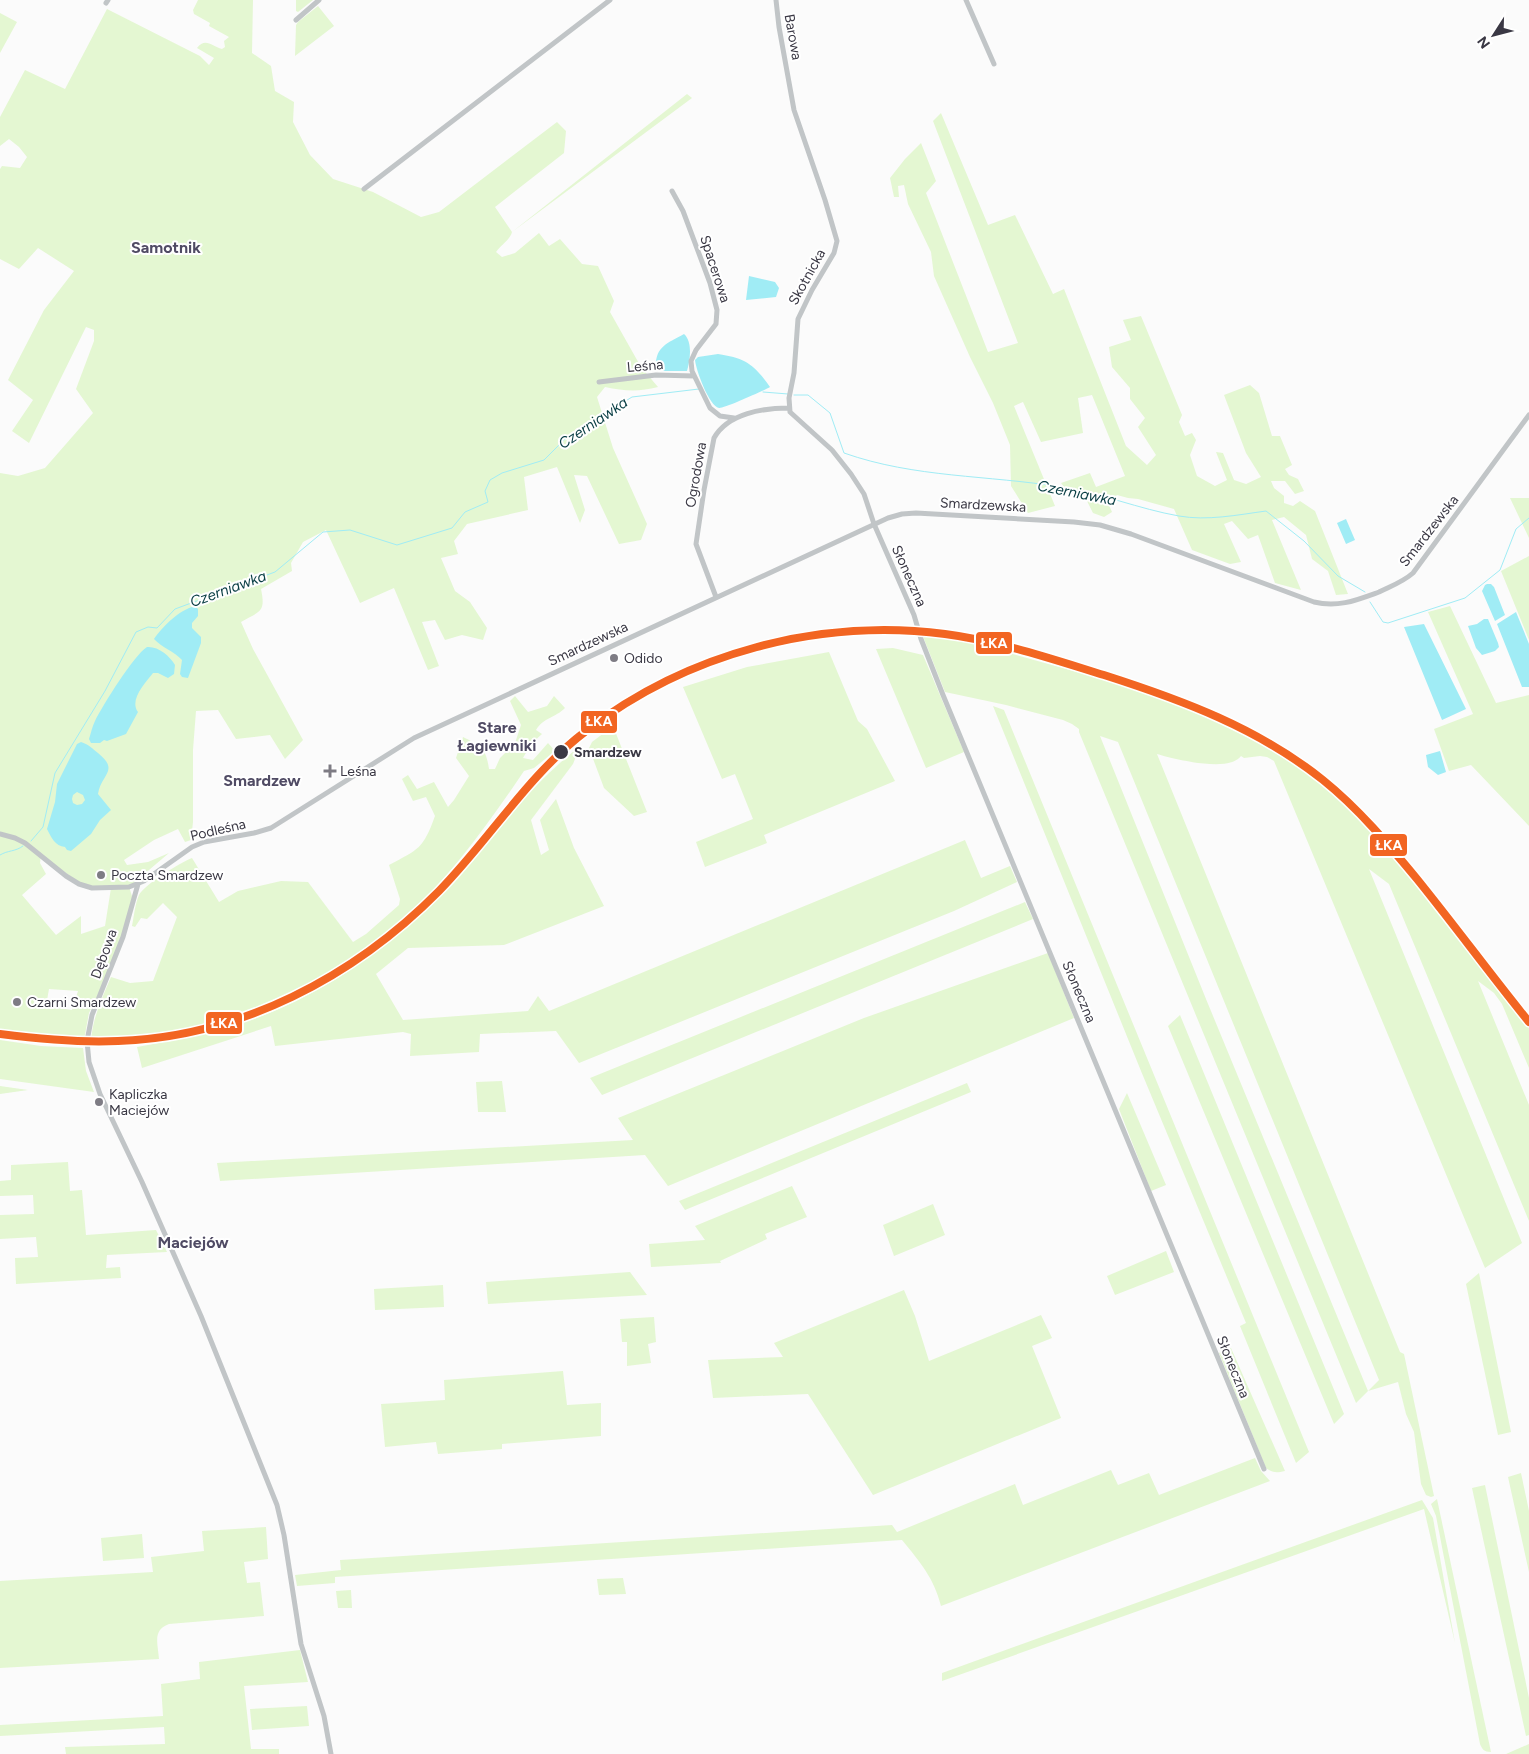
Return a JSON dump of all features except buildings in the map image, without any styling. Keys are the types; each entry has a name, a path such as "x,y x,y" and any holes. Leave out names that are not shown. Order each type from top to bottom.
{"street":[{"path":"296,20 320,0"},
{"path":"364,189 610,0"},
{"name":"Barowa","path":"776,0 779,27 789,77"},
{"path":"966,0 994,64"},
{"name":"Skotnicka","path":"789,77 796,119 825,200 837,241 834,253 812,290 798,319 789,408"},
{"name":"Spacerowa","path":"672,191 683,211 710,284 717,310 716,324 699,345 693,356 691,367 694,376"},
{"name":"Leśna","path":"599,382 656,375 694,376"},
{"path":"694,376 710,408 720,416 734,418"},
{"name":"Ogrodowa","path":"716,598 696,544 714,438 734,418 772,408 789,408"},
{"path":"789,408 793,415 832,450 851,474 864,494 874,524"},
{"name":"Smardzewska","path":"388,754 428,732 895,515 916,513 1100,525 1130,534 1314,602 1330,605 1350,603 1393,586 1413,573 1529,415"},
{"name":"Słoneczna","path":"874,524 914,616 943,695 1264,1469"},
{"name":"Podleśna","path":"0,834 25,843 70,879 84,886 129,888 138,884 192,846 213,840 254,833 279,824 388,754"},
{"name":"Dębowa","path":"138,884 123,937 92,1014 87,1043 89,1062 95,1082 152,1202 277,1505 284,1535 291,1587 302,1644 322,1708 331,1754"},
{"path":"129,888 134,902"}],"green space":[{"path":"198,0 253,0 252,53 271,66 275,91 294,102 293,122 310,155 333,179 373,192 421,217 439,212 557,122 566,131 564,153 495,207 512,232 496,252 502,257 515,253 539,233 549,246 560,239 582,264 598,266 614,301 610,312 641,367 658,387 632,390 605,387 597,397 613,448 647,524 641,540 619,544 587,476 574,475 585,510 580,523 557,467 524,477 528,510 467,524 454,541 458,554 441,558 455,591 470,602 487,628 483,640 462,635 445,640 435,620 422,622 439,666 428,670 394,588 360,603 326,530 303,542 291,563 292,571 261,589 262,607 257,613 241,622 253,649 303,740 285,759 270,735 236,739 218,710 196,711 191,840 185,842 178,829 154,840 124,860 127,865 148,862 169,853 129,887 134,902 109,972 89,1013 84,1040 37,1037 0,1030 0,473 18,476 45,468 93,413 76,389 94,341 94,330 86,327 29,443 12,431 33,400 8,380 44,310 74,271 38,248 19,269 0,259 0,169 2,166 20,168 27,157 9,139 0,146 0,117 25,70 65,89 107,9 200,56 209,65 214,58 197,48 203,43 209,43 222,49 225,47 224,41 229,37 209,26 210,23 194,14 193,10","holes":["41,855 84,886 111,888 105,926 81,934 81,916 56,935 22,895 46,874 40,863","49,989 78,991 72,1010 46,1006"]},
{"path":"296,0 313,0 298,12 296,11"},
{"path":"318,6 334,26 295,56 296,25"},
{"path":"0,13 17,22 0,53"},
{"path":"687,94 692,98 512,232"},
{"path":"941,113 988,225 1015,215 1053,294 1064,289 1126,446 1147,465 1156,455 1138,427 1145,418 1130,399 1130,388 1112,367 1109,347 1131,340 1123,320 1141,316 1182,415 1179,422 1185,436 1192,433 1196,440 1190,455 1197,476 1215,486 1227,480 1216,452 1223,453 1234,480 1246,484 1261,477 1246,453 1224,395 1250,385 1259,393 1272,436 1280,436 1292,465 1285,469 1289,475 1298,479 1304,491 1295,494 1285,481 1271,481 1274,488 1284,496 1284,503 1293,506 1300,501 1315,511 1348,594 1336,595 1328,571 1312,559 1306,535 1284,517 1272,520 1301,590 1275,583 1258,535 1248,539 1232,521 1224,524 1241,562 1230,564 1192,550 1174,509 1117,495 1108,503 1112,512 1104,517 1093,513 1087,501 1067,491 1061,483 1090,473 1096,487 1125,476 1092,395 1078,398 1083,433 1041,442 1023,402 1014,406 1055,506 1028,513 1011,486 1010,445 993,403 934,276 931,252 908,204 904,185 898,186 899,197 894,197 890,178 921,143 936,181 926,193 988,352 1018,343 933,121"},
{"path":"1510,498 1529,498 1529,538"},
{"path":"1529,556 1529,640 1501,571"},
{"path":"1450,606 1496,703 1529,695 1529,826 1471,765 1449,771 1434,729 1473,714 1428,612"},
{"path":"922,634 969,642 1149,692 1187,705 1238,728 1296,763 1320,780 1353,810 1387,847 1529,1028 1529,1068 1502,1004 1494,993 1478,981 1529,1105 1529,1221 1389,884 1369,869 1522,1243 1485,1268 1274,761 1267,757 1244,758 1241,756 1235,761 1225,764 1214,764 1176,759 1157,754 1400,1352 1404,1354 1434,1496 1426,1495 1421,1484 1414,1432 1406,1414 1398,1382 1368,1391 1356,1403 1079,729 1063,720 945,692","holes":["1100,736 1118,742 1379,1380 1368,1391"]},
{"path":"893,648 923,655 964,752 926,768 876,649"},
{"path":"829,652 858,721 867,729 895,781 764,835 767,843 705,867 696,842 753,819 735,774 722,779 683,687 747,667"},
{"path":"515,696 528,712 547,706 554,696 565,708 539,726 536,730 542,734 531,744 523,758 533,760 548,743 555,751 534,768 524,771 454,867 406,919 373,947 338,971 299,991 259,1008 218,1022 176,1032 133,1038 91,1040 96,1015 111,977 130,983 153,981 177,917 163,903 147,919 141,918 135,927 132,926 139,895 155,880 192,858 219,902 238,891 281,881 308,882 353,942 366,934 399,905 400,899 389,865 419,847 427,835 435,816 426,797 413,801 402,779 408,775 417,789 434,782 448,807 469,776 456,758 463,737 482,748 489,769 495,769 500,758 515,743 521,725 510,701"},
{"path":"993,706 1004,710 1309,1452 1296,1463 1240,1326 1246,1323 1141,1071"},
{"path":"613,726 647,812 634,816 604,788 589,748 592,742"},
{"path":"580,746 573,764 531,820 541,855 549,850 540,820 556,799 574,848 604,906 504,945 408,948 376,974 403,1020 528,1011 538,996 549,1011 965,840 981,878 1010,866 1017,882 954,911 579,1063 556,1031 480,1034 479,1052 410,1056 411,1034 403,1032 275,1046 271,1026 142,1068 137,1047 208,1033 251,1020 314,992 372,955 399,934 449,887 466,869 520,802 553,769"},
{"path":"1025,902 1033,919 602,1095 590,1078"},
{"path":"1048,953 1074,1018 668,1186 645,1155 220,1181 217,1163 633,1140 618,1118 864,1018"},
{"path":"1180,1015 1344,1414 1334,1424 1168,1026"},
{"path":"0,1040 41,1046 83,1048 86,1071 94,1092 0,1079"},
{"path":"502,1081 506,1112 478,1112 476,1082"},
{"path":"967,1083 971,1092 685,1210 679,1201"},
{"path":"0,1086 28,1090 0,1094"},
{"path":"1127,1093 1166,1185 1151,1191 1119,1109"},
{"path":"68,1162 70,1191 82,1190 86,1235 156,1230 167,1252 107,1255 106,1268 120,1267 121,1278 16,1284 15,1258 38,1257 36,1237 0,1239 0,1215 34,1214 33,1195 0,1196 0,1181 11,1180 11,1165"},
{"path":"792,1186 807,1217 765,1234 767,1239 720,1261 721,1263 651,1267 649,1244 705,1240 695,1226"},
{"path":"933,1204 945,1235 894,1256 883,1225"},
{"path":"1166,1251 1174,1272 1115,1295 1107,1276"},
{"path":"630,1272 647,1295 488,1304 486,1282"},
{"path":"1479,1273 1511,1432 1498,1435 1466,1284"},
{"path":"443,1285 444,1307 375,1310 374,1289"},
{"path":"904,1290 915,1316 929,1361 1041,1315 1052,1338 1032,1346 1061,1418 873,1495 808,1394 713,1398 708,1360 783,1357 774,1343"},
{"path":"654,1317 656,1342 648,1344 651,1363 627,1366 627,1342 622,1342 620,1319"},
{"path":"1231,1348 1285,1471 1275,1472 1266,1468 1219,1353"},
{"path":"563,1371 567,1405 601,1403 601,1436 502,1444 502,1449 438,1454 436,1442 385,1447 381,1404 445,1400 444,1380"},
{"path":"1255,1458 1261,1471 1270,1481 941,1606 930,1579 902,1540 335,1577 335,1583 297,1586 295,1575 341,1570 340,1560 892,1525 897,1532 1015,1484 1023,1505 1111,1470 1118,1485 1149,1473 1159,1495"},
{"path":"1521,1473 1529,1511 1529,1572 1508,1477"},
{"path":"1485,1485 1529,1698 1529,1735 1526,1736 1472,1488"},
{"path":"1437,1499 1491,1752 1484,1750 1480,1744 1436,1516 1431,1504"},
{"path":"1422,1500 1433,1518 1455,1643 1424,1509 942,1681 942,1673"},
{"path":"266,1527 268,1559 244,1562 247,1583 260,1582 264,1616 169,1624 160,1630 158,1634 159,1659 0,1668 0,1581 153,1572 151,1557 204,1551 202,1531"},
{"path":"142,1534 144,1558 103,1561 101,1538"},
{"path":"623,1578 626,1594 599,1595 597,1579"},
{"path":"351,1590 352,1608 338,1608 336,1591"},
{"path":"300,1650 308,1682 244,1686 251,1749 279,1749 279,1754 66,1754 65,1747 165,1744 164,1727 0,1736 0,1725 163,1716 161,1684 200,1679 199,1662"},
{"path":"307,1706 309,1726 252,1730 250,1709"},
{"path":"1529,1744 1529,1754 1506,1754"}],"water":[{"path":"749,276 775,282 779,288 776,297 746,300"},
{"path":"684,334 690,347 687,371 656,371 657,357 662,347"},
{"path":"718,354 748,363 770,387 728,406 719,408 715,406 704,387 695,360 698,357"},
{"path":"1346,519 1355,540 1346,544 1337,523"},
{"path":"1487,584 1491,584 1494,587 1505,615 1495,621 1482,591"},
{"path":"195,606 198,609 198,616 192,623 192,628 201,637 201,643 188,678 182,677 180,674 182,660 154,639 172,619 183,611"},
{"path":"1516,612 1529,644 1529,687 1522,687 1497,624"},
{"path":"1484,619 1488,619 1499,647 1495,651 1482,655 1476,648 1468,626 1477,624"},
{"path":"1424,624 1466,709 1442,720 1404,627"},
{"path":"147,647 159,650 170,658 175,665 174,674 168,678 158,673 153,673 139,692 135,702 138,712 126,734 107,741 104,740 100,743 91,743 89,739 95,721 127,670"},
{"path":"81,742 88,745 108,764 107,773 98,794 111,810 100,820 91,834 71,851 56,843 47,829 55,802 57,784 77,744","holes":["77,792 83,795 85,800 82,804 77,805 73,803 73,795"]},
{"path":"1440,751 1446,772 1438,775 1428,767 1426,755"}],"waterway":[{"name":"Czerniawka","path":"31,841 43,827 55,773 105,691 136,632 148,627 157,628 175,609 275,572 323,532 350,530 397,545 452,528 465,512 488,502 485,491 490,480 502,473 544,460 565,439 632,397 699,389"},
{"path":"763,392 788,394"},
{"name":"Czerniawka","path":"794,395 808,395 830,413 844,453 871,461 925,472 1061,487 1179,516 1200,518 1222,517 1266,511 1304,541 1338,576 1365,592"},
{"name":"Czerniawka","path":"1370,602 1383,622 1388,623 1465,598 1500,570 1516,529 1529,518"},
{"name":"Czerniawka","path":"0,855 23,846"}],"transit line":[{"name":"ŁKA","path":"0,1034 88,1041 118,1041 163,1037 208,1028 251,1014 292,997 332,975 370,950 406,922 458,871 527,787 565,748 625,704 667,681 711,662 756,647 803,637 850,631 898,630 965,637 1025,651 1065,663 1190,705 1272,745 1323,780 1373,827 1417,879 1529,1022"}],"place":[{"name":"Odido","path":"614,658"},
{"name":"Smardzew","path":"561,752"},
{"name":"Leśna","path":"330,771"},
{"name":"Poczta Smardzew","path":"101,875"},
{"name":"Czarni Smardzew","path":"17,1002"},
{"name":"Kapliczka Maciejów","path":"99,1102"}],"district":[{"name":"Samotnik","path":"166,247"},
{"name":"Stare Łagiewniki","path":"497,736"},
{"name":"Smardzew","path":"262,780"},
{"name":"Maciejów","path":"193,1242"}]}
